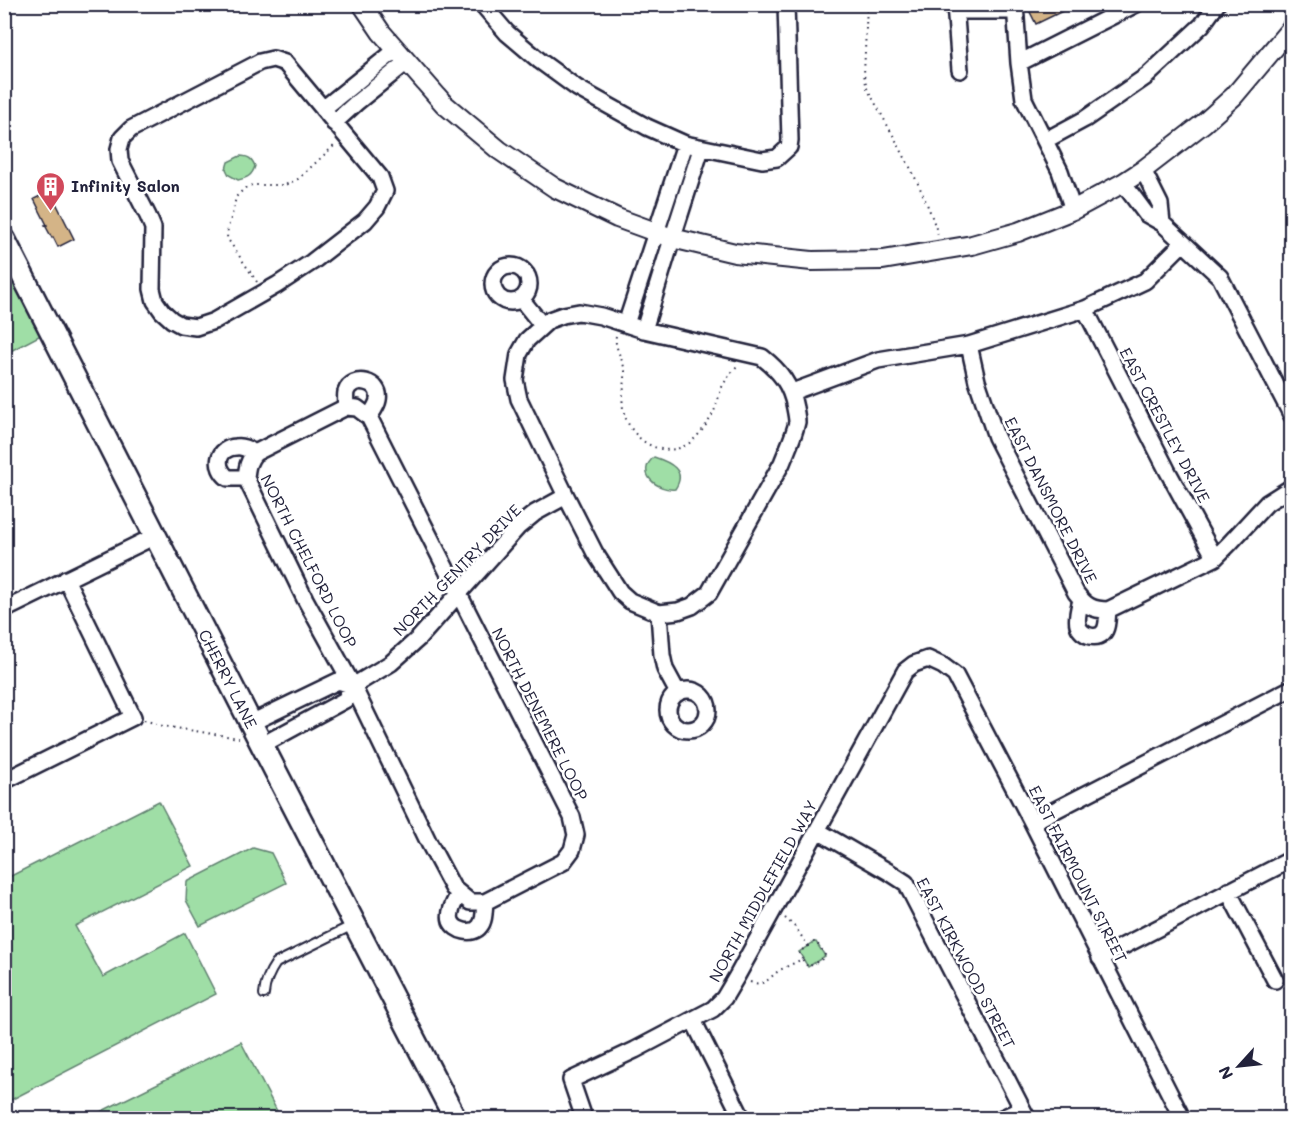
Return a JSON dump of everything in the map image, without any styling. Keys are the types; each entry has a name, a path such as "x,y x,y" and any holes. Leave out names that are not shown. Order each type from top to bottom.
{"main road":[{"name":"CHERRY LANE","path":"4,239 455,1119"}],"street":[{"path":"362,4 381,32 444,104 499,150 555,188 617,218 664,235 735,253 812,261 883,260 972,245 1018,232 1073,210 1143,170 1204,123 1234,96 1292,27"},
{"path":"482,4 507,33 577,88 647,127 685,144 762,160 777,158 789,147 786,4"},
{"path":"1019,63 1136,4"},
{"path":"1046,140 1085,119 1147,75 1202,25 1217,4"},
{"path":"960,70 955,8 1015,8 1024,99 1060,171 1073,210"},
{"path":"323,109 402,56"},
{"path":"334,123 402,56"},
{"path":"273,59 285,63 334,123 380,177 385,191 377,207 364,221 312,262 214,321 196,327 181,325 172,320 155,301 152,289 153,228 120,161 119,149 122,138 131,129 261,62 273,59"},
{"path":"644,330 685,144"},
{"path":"621,329 701,149"},
{"path":"1143,170 1160,204 1162,223"},
{"path":"1123,183 1146,214 1162,223 1220,277 1292,416"},
{"path":"792,392 878,360 969,345 1085,309 1144,281 1182,244"},
{"path":"521,299 542,325"},
{"name":"EAST CRESTLEY DRIVE","path":"1085,309 1167,470 1215,558"},
{"path":"579,312 601,316 621,329 644,330 762,357 776,368 792,392 797,420 782,463 709,593 692,606 678,611 659,613 630,601 620,592 595,553 519,399 516,380 519,354 527,340 549,320 579,312"},
{"name":"EAST DANSMORE DRIVE","path":"969,345 977,381 996,437 1076,593 1095,610 1108,610"},
{"path":"369,417 379,399 378,393 371,384 364,381 356,383 346,393 345,407 357,408 369,417 458,593"},
{"name":"NORTH CHELFORD LOOP","path":"345,407 255,453 247,466 246,478 305,599 353,686"},
{"path":"246,478 228,478 220,468 219,459 225,450 238,446 255,453"},
{"path":"1082,600 1077,622 1080,629 1086,635 1098,636 1106,628 1108,610 1215,558 1267,503 1292,487"},
{"name":"NORTH GENTRY DRIVE","path":"256,734 345,700 353,686 391,663 419,638 518,527 535,513 566,496"},
{"path":"4,610 155,536"},
{"path":"4,781 133,717 66,579"},
{"name":"NORTH DENEMERE LOOP","path":"458,593 572,817 576,835 572,850 563,862 485,902"},
{"path":"659,613 665,669 678,693"},
{"name":"EAST FAIRMOUNT STREET","path":"928,659 944,666 955,675 1182,1119"},
{"name":"NORTH MIDDLEFIELD WAY","path":"584,1119 572,1080 693,1020 713,1009 724,998 905,671 914,664 928,659"},
{"name":"NORTH GENTRY DRIVE","path":"256,734 338,681 353,686"},
{"path":"353,686 453,888 470,902 485,902 481,926 477,929 466,932 457,928 452,921 451,910 459,894"},
{"path":"1032,822 1292,688"},
{"name":"EAST KIRKWOOD STREET","path":"818,831 906,883 1024,1114"},
{"path":"1100,958 1292,860"},
{"path":"1228,891 1275,980"},
{"path":"693,1020 742,1119"},
{"path":"1002,1119 1024,1114"}],"lane":[{"path":"264,994 265,984 276,963 354,925"}],"path":[{"path":"867,4 864,75 867,88 920,184 939,238"},
{"path":"259,285 227,238 236,197 252,185 285,185 298,179 336,144"},
{"path":"621,329 615,339 625,375 623,408 625,418 638,436 656,449 674,451 683,447 701,432 714,411 723,385 739,364"},
{"path":"133,717 163,726 245,739 256,734"},
{"path":"785,918 796,928 808,946"},
{"path":"814,942 825,956 808,967 802,959 799,952 814,942"},
{"path":"750,982 764,983 780,970 802,959"}],"green space":[{"path":"240,156 250,158 255,166 249,176 238,180 229,175 226,169 228,162"},
{"path":"5,264 41,335 4,354"},
{"path":"654,457 671,464 678,472 679,477 675,489 661,487 651,480 647,469"},
{"path":"159,801 193,866 75,926 103,977 185,933 216,994 5,1103 5,879"},
{"path":"253,848 271,853 286,883 200,926 186,900 187,882"},
{"path":"814,942 825,956 808,967 799,952"},
{"path":"241,1042 278,1113 267,1118 88,1118"}],"building":[{"path":"1026,4 1077,4 1036,24"},
{"name":"Infinity Salon","path":"50,191 74,239 58,247 34,199"}],"place":[{"name":"Infinity Salon","path":"50,212"}]}
